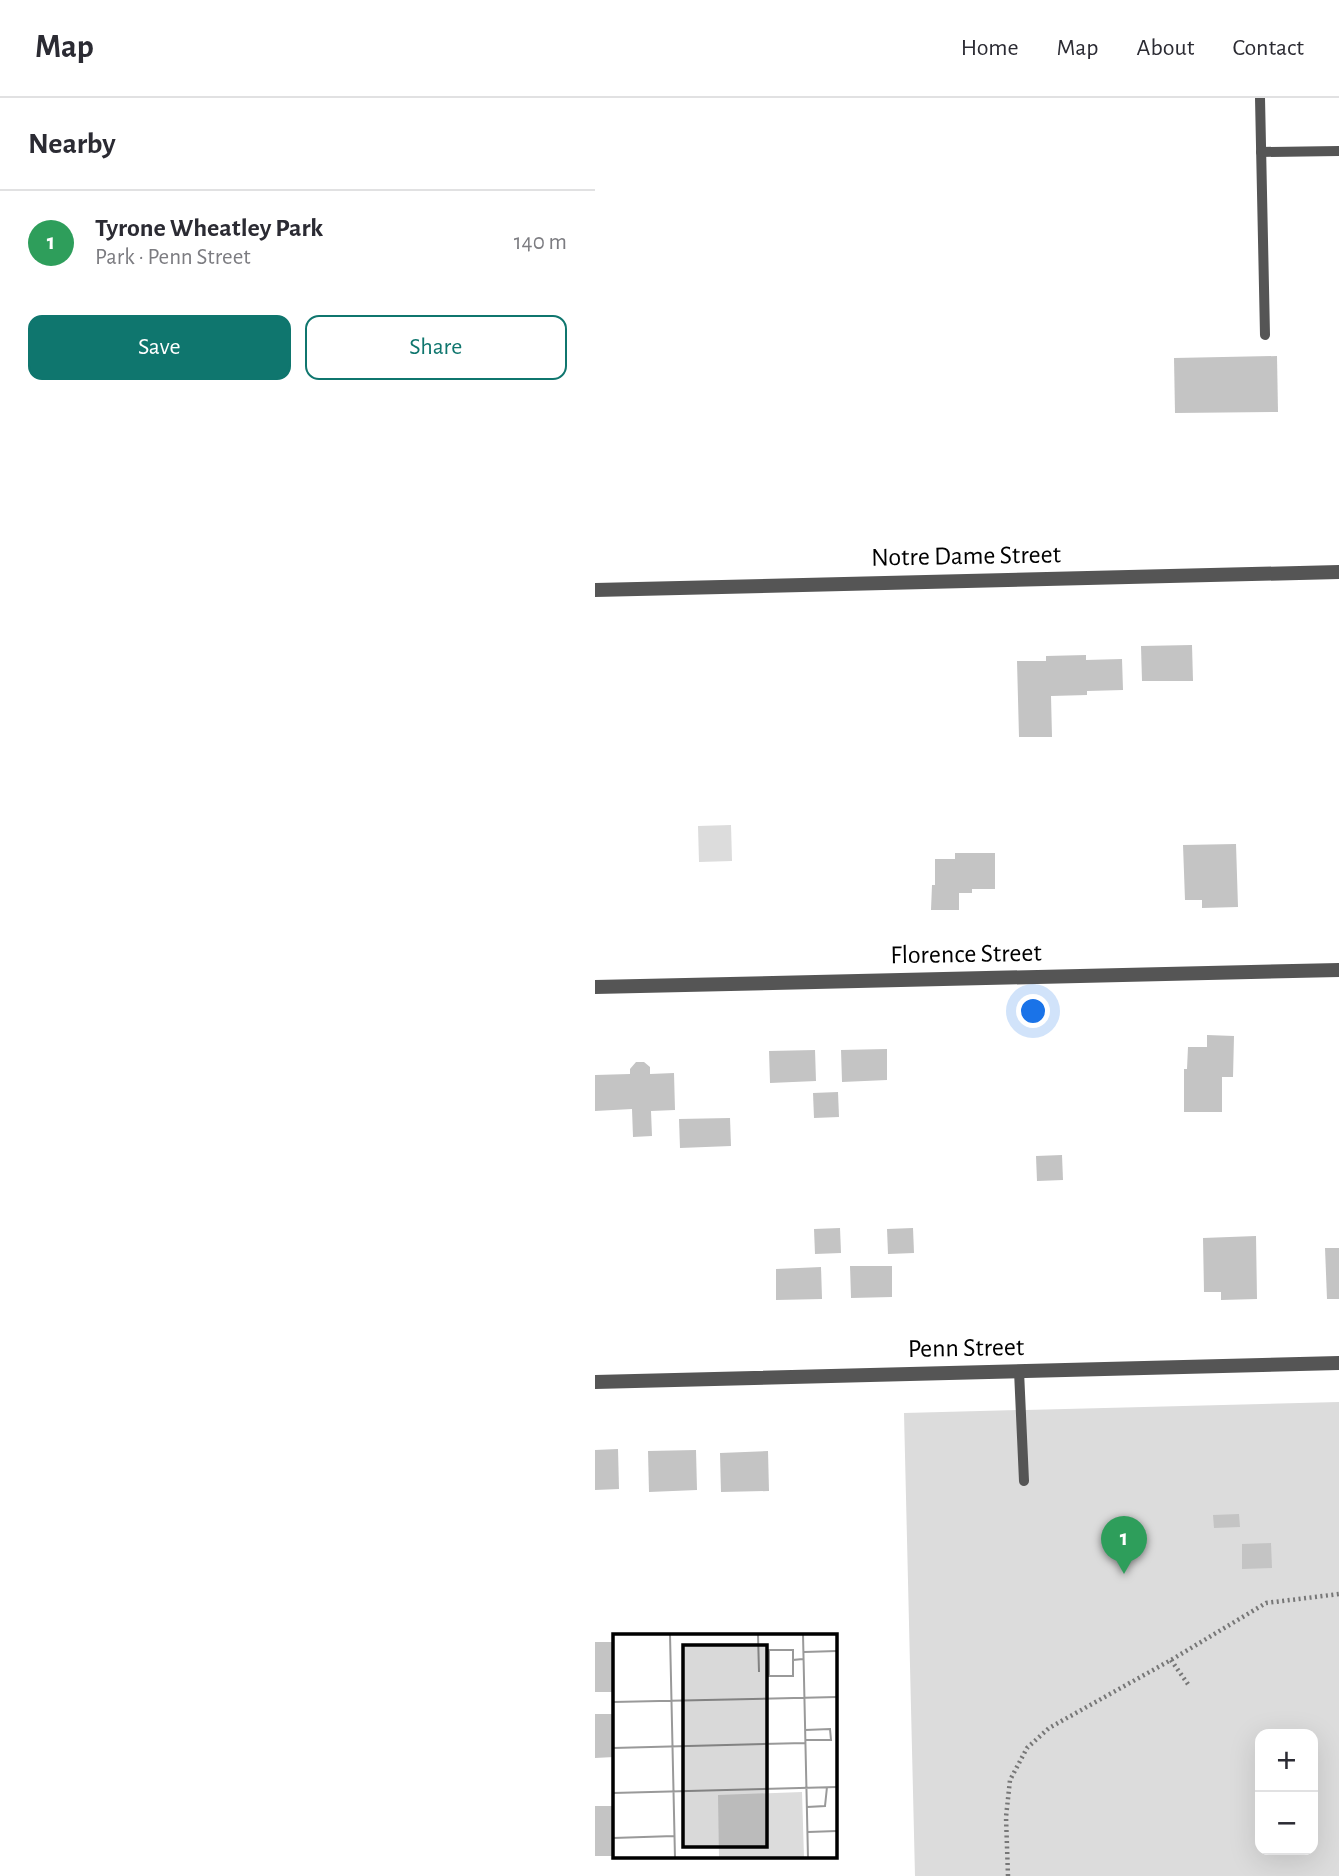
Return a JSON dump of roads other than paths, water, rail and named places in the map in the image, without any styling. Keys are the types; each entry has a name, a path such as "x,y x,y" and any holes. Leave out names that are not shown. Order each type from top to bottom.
{"street":[{"name":"Notre Dame Street","path":"595,590 1339,572"},
{"name":"Florence Street","path":"595,987 1339,970"},
{"name":"Penn Street","path":"595,1382 1339,1363"}],"lane":[{"path":"1260,98 1265,335"},
{"path":"1261,152 1339,151"},
{"path":"1019,1371 1024,1481"}],"place":[{"name":"Tyrone Wheatley Park","path":"1124,1574"}]}
